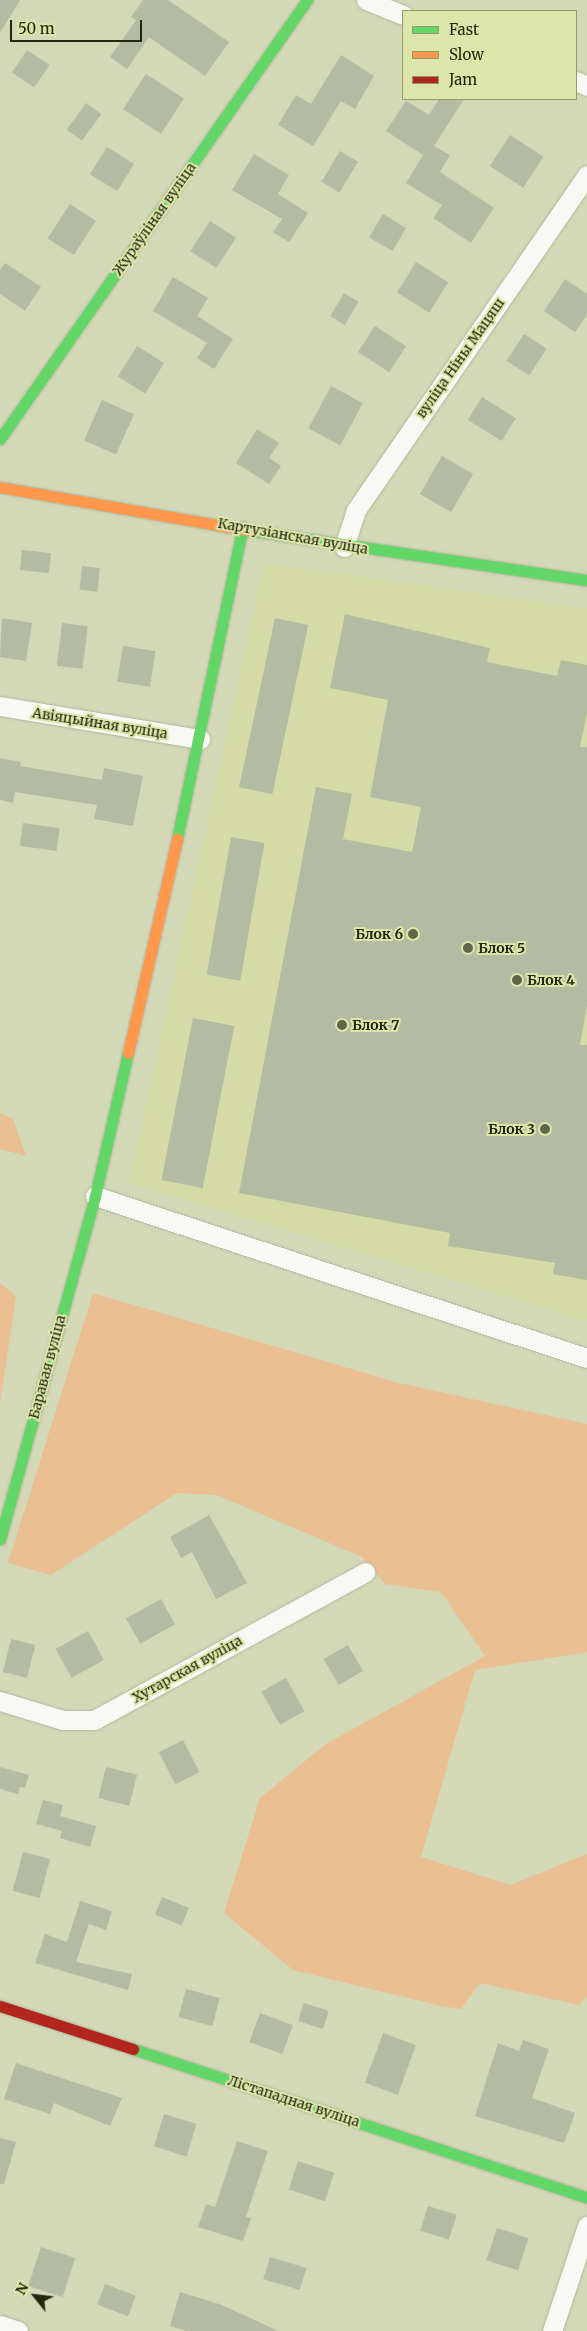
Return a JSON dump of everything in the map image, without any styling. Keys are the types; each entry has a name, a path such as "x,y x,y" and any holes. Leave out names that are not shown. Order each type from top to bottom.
{"street":[{"name":"Жураўліная вуліца","path":"0,439 307,0"},
{"path":"366,0 402,14"},
{"name":"вуліца Ніны Мацяш","path":"344,547 356,510 587,175"},
{"name":"Картузіанская вуліца","path":"0,487 243,527 344,547 587,580"},
{"name":"Баравая вуліца","path":"0,1539 95,1196 200,739 243,527"},
{"name":"Авіяцыйная вуліца","path":"0,706 200,739"},
{"path":"95,1196 587,1358"},
{"name":"Хутарская вуліца","path":"0,1701 63,1720 94,1720 365,1572"},
{"name":"Лістападная вуліца","path":"0,2006 587,2197"},
{"path":"552,2331 587,2226"},
{"path":"0,2326 18,2331"}],"shaded area":[{"path":"264,563 587,608 587,1321 129,1183"},
{"path":"0,1113 13,1119 26,1156 0,1149"},
{"path":"0,1283 16,1296 0,1403"},
{"path":"93,1293 399,1383 587,1424 587,1652 475,1670 421,1857 511,1885 587,1854 587,1997 579,2005 480,1983 461,2009 441,2006 293,1970 224,1913 260,1798 326,1744 485,1656 441,1592 385,1584 362,1557 217,1495 177,1493 51,1575 8,1563"}],"building":[{"path":"0,0 20,0 0,33"},
{"path":"143,0 168,0 229,42 205,76 149,37 127,69 110,57 136,20 131,17"},
{"path":"27,50 49,65 34,87 12,72"},
{"path":"341,55 374,76 355,109 341,101 313,146 278,125 296,95 311,104"},
{"path":"146,74 184,99 161,134 123,109"},
{"path":"438,100 463,100 434,146 450,155 440,172 494,208 471,243 433,218 442,205 406,183 423,155 386,131 406,101 429,115"},
{"path":"86,103 101,114 82,141 67,130"},
{"path":"510,135 544,157 523,188 490,166"},
{"path":"107,147 134,164 117,191 90,174"},
{"path":"340,151 358,162 339,193 321,182"},
{"path":"254,154 289,175 278,194 308,213 289,242 273,232 282,219 232,190"},
{"path":"70,204 96,221 74,255 48,238"},
{"path":"383,214 406,228 392,251 369,237"},
{"path":"210,221 236,238 216,268 190,251"},
{"path":"416,262 448,282 429,313 397,293"},
{"path":"5,263 41,287 25,311 0,294 0,270"},
{"path":"173,277 208,298 197,316 233,339 214,369 197,358 207,343 153,311"},
{"path":"565,279 587,294 587,315 575,332 544,311"},
{"path":"344,293 359,302 345,325 330,316"},
{"path":"375,326 406,346 389,372 358,352"},
{"path":"524,334 547,349 529,376 507,361"},
{"path":"137,346 164,363 145,393 118,377"},
{"path":"331,386 363,403 340,445 308,428"},
{"path":"482,397 516,418 502,441 468,420"},
{"path":"102,400 134,414 116,454 84,440"},
{"path":"257,429 279,443 269,458 281,466 269,484 236,463"},
{"path":"442,456 473,474 451,512 420,494"},
{"path":"22,550 51,553 49,573 20,570"},
{"path":"82,566 100,568 97,592 79,590"},
{"path":"345,614 490,648 487,662 557,676 561,660 587,665 587,713 580,747 587,747 587,1005 580,1045 587,1045 587,1280 553,1274 555,1263 448,1246 450,1233 239,1193 316,787 352,794 343,839 412,852 421,807 370,797 388,700 330,688"},
{"path":"2,618 32,623 26,661 0,657"},
{"path":"275,618 308,625 272,794 239,787"},
{"path":"62,623 88,626 83,669 57,666"},
{"path":"123,646 156,651 150,687 117,682"},
{"path":"0,758 21,762 20,766 102,780 104,768 143,776 133,826 94,819 97,805 15,792 13,803 0,800"},
{"path":"23,823 60,828 56,851 20,846"},
{"path":"231,837 264,843 240,981 207,975"},
{"path":"193,1018 234,1026 203,1188 162,1180"},
{"path":"209,1515 247,1583 216,1599 192,1552 181,1558 170,1537"},
{"path":"161,1599 175,1624 140,1644 126,1618"},
{"path":"88,1631 104,1660 72,1678 56,1649"},
{"path":"11,1639 35,1645 27,1678 3,1672"},
{"path":"348,1645 363,1671 339,1685 324,1659"},
{"path":"286,1678 304,1711 280,1725 262,1692"},
{"path":"183,1740 199,1772 175,1784 159,1752"},
{"path":"0,1767 29,1775 25,1788 20,1787 18,1794 0,1789"},
{"path":"106,1767 137,1775 129,1806 98,1798"},
{"path":"43,1800 63,1805 60,1816 96,1826 90,1847 60,1838 62,1831 36,1824"},
{"path":"23,1852 50,1859 40,1898 13,1891"},
{"path":"162,1897 189,1908 182,1925 155,1915"},
{"path":"80,1901 112,1911 106,1930 89,1924 76,1962 132,1974 128,1990 35,1963 45,1934 67,1942"},
{"path":"186,1989 220,1998 212,2026 178,2017"},
{"path":"304,2003 329,2011 323,2029 298,2021"},
{"path":"260,2013 293,2025 282,2054 249,2042"},
{"path":"383,2033 416,2045 398,2095 365,2083"},
{"path":"523,2040 549,2049 532,2098 575,2113 564,2143 475,2116 498,2043 519,2051"},
{"path":"16,2063 122,2098 110,2126 54,2103 50,2114 4,2099"},
{"path":"164,2114 197,2124 187,2156 154,2147"},
{"path":"0,2138 16,2142 4,2184 0,2184"},
{"path":"237,2141 268,2151 246,2217 251,2218 243,2241 198,2227 206,2204 215,2207"},
{"path":"298,2161 334,2173 325,2201 289,2190"},
{"path":"428,2206 457,2215 449,2240 420,2231"},
{"path":"497,2228 528,2238 518,2271 486,2260"},
{"path":"41,2247 75,2258 63,2297 28,2286"},
{"path":"270,2257 306,2268 300,2290 263,2279"},
{"path":"105,2284 136,2296 128,2316 97,2305"},
{"path":"180,2292 222,2305 278,2331 187,2331 170,2326"}],"traffic: fast":[{"path":"0,439 307,0"},
{"path":"177,839 243,527"},
{"path":"247,530 587,580"},
{"path":"0,1539 95,1196 128,1053"},
{"path":"133,2049 587,2197"}],"traffic: slow":[{"path":"0,487 247,530"},
{"path":"128,1053 177,839"}],"traffic: jam":[{"path":"0,2006 133,2049"}],"place":[{"name":"Блок 6","path":"413,934"},
{"name":"Блок 5","path":"468,948"},
{"name":"Блок 4","path":"517,980"},
{"name":"Блок 7","path":"342,1025"},
{"name":"Блок 3","path":"545,1129"}]}
